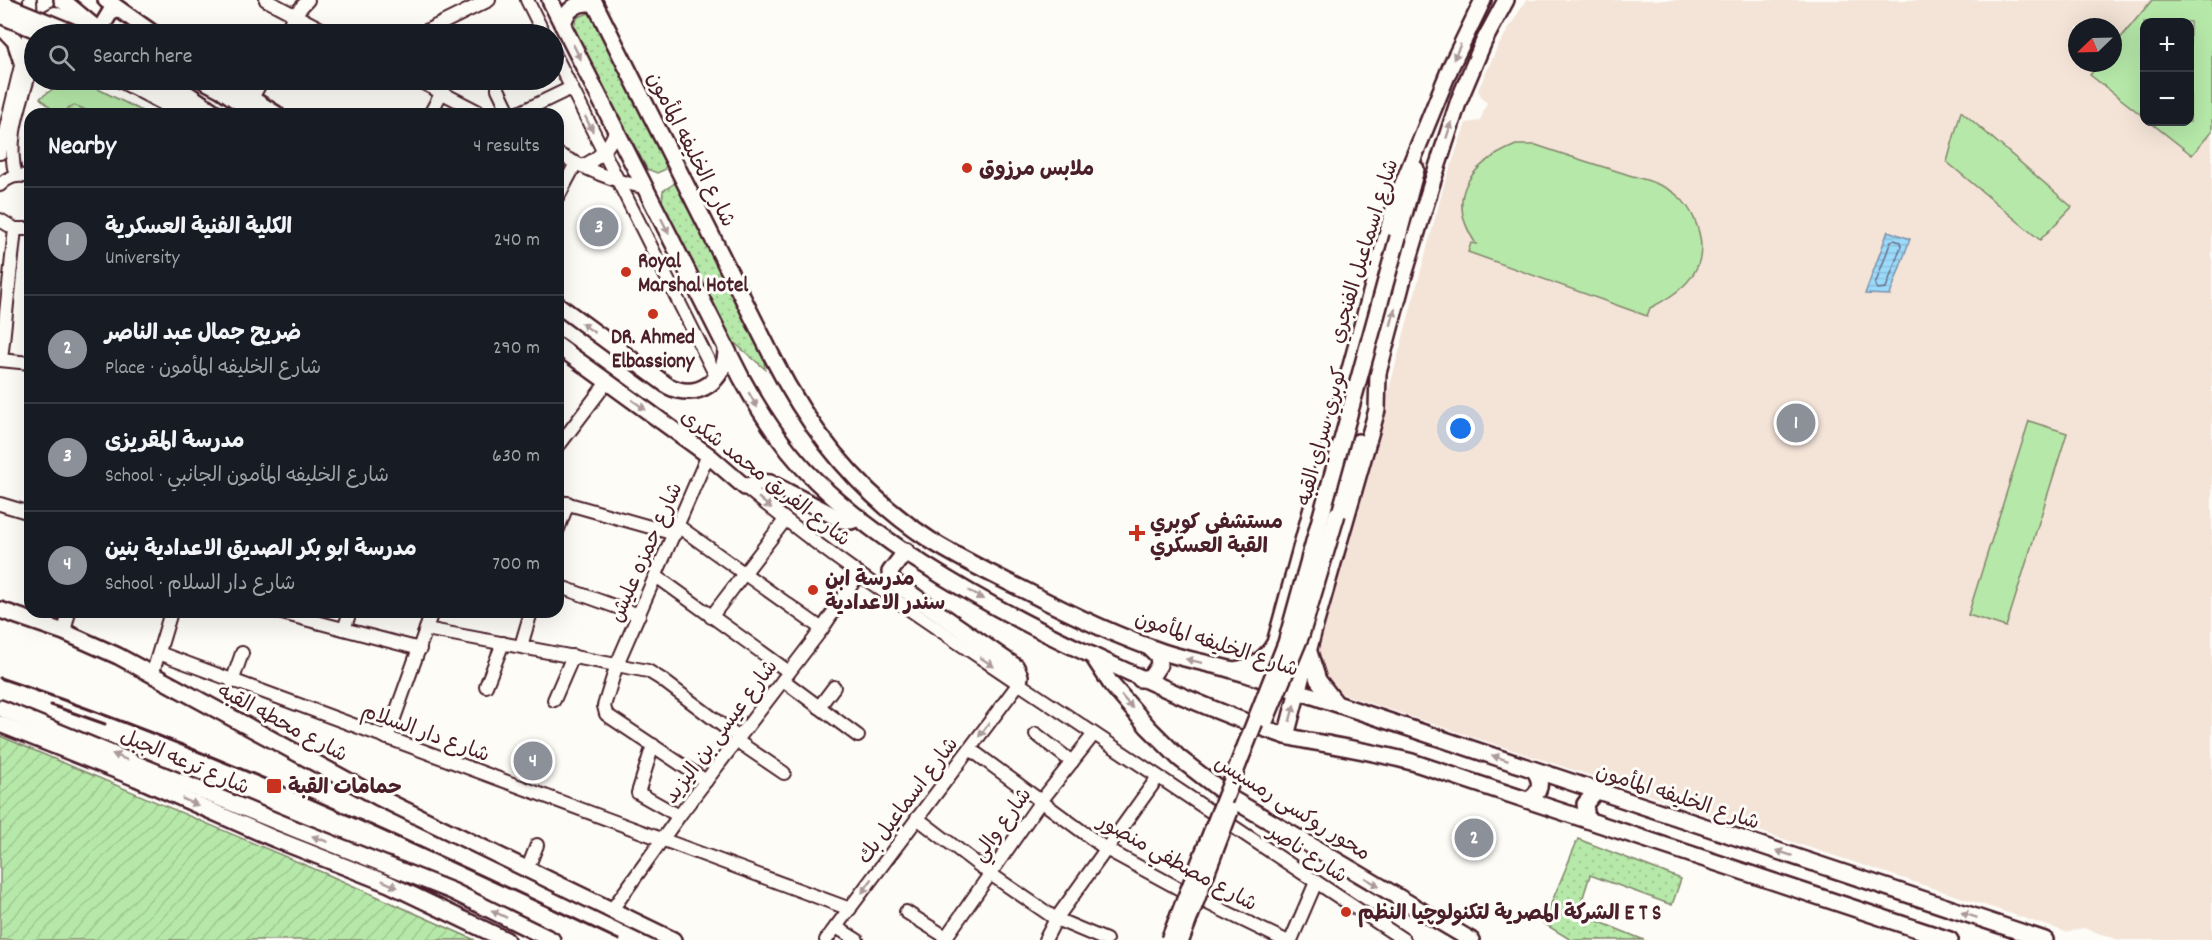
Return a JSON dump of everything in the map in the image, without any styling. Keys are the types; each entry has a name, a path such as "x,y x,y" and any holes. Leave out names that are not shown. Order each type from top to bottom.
{"main road":[{"path":"62,0 90,24"},
{"path":"550,0 562,24"},
{"name":"شارع اسماعيل الفنجري","path":"1230,670 1248,667 1264,658 1275,643 1397,198 1451,66 1483,0"},
{"path":"1286,736 1377,410 1378,373 1404,275 1459,100 1506,0"},
{"path":"0,2 2,9 0,14 24,24"},
{"path":"0,2 52,24"},
{"path":"563,24 566,14 574,6 594,2"},
{"name":"شارع الخليفه المأمون","path":"594,2 789,391 812,426 860,483 893,513 940,546 1049,603 1175,656 1298,691 2045,940"},
{"path":"104,24 110,3 140,24"},
{"path":"0,25 24,53"},
{"path":"564,27 726,349 761,413 788,451 822,487 906,551 987,601 1092,655 1140,679 1252,724 1286,736 1412,762 1950,940"},
{"path":"160,90 185,108"},
{"path":"182,90 208,108"},
{"path":"228,90 249,108"},
{"path":"234,90 267,108"},
{"name":"كوبري سراي القبه","path":"1169,940 1286,643 1413,183 1422,140"},
{"path":"564,309 674,389 682,391 698,390 717,378 725,364 726,349"},
{"name":"شارع الفريق محمد شكرى","path":"564,350 708,455 745,487"},
{"name":"كوبري سراي القبه","path":"1181,940 1261,732 1297,646 1378,373"},
{"path":"1329,444 1344,443 1355,452"},
{"path":"745,487 759,482 770,483 842,520 851,521 860,518"},
{"path":"906,551 890,572 891,580 1016,667 1020,676 1019,683"},
{"name":"شارع محطه القبه","path":"0,610 64,632 118,656 378,797 673,940"},
{"path":"1282,621 1288,629 1296,633 1306,633 1314,629"},
{"path":"1140,679 1151,676 1159,665 1158,656 1148,646"},
{"path":"1309,650 1318,680 1337,704"},
{"name":"محور روكسى رمسيس","path":"1092,655 1111,684 1148,727 1179,758 1232,799 1472,940"},
{"name":"شارع ترعه الجبل","path":"0,708 291,845 390,884 506,940"},
{"name":"شارع ترعه الجبل","path":"0,724 139,772 452,891 552,940"},
{"path":"1527,800 1534,797 1540,787 1540,780 1534,770"},
{"path":"1587,820 1585,804 1596,791"},
{"path":"291,845 295,830"}],"street":[{"path":"266,0 312,24"},
{"path":"290,24 294,15 308,0"},
{"path":"451,24 489,0"},
{"path":"527,0 539,24"},
{"path":"31,24 31,6 48,15 59,14 81,24"},
{"path":"43,24 48,15"},
{"path":"564,74 717,378"},
{"path":"0,153 4,117 24,77"},
{"path":"529,108 571,88"},
{"path":"16,176 12,160 12,142 25,90"},
{"path":"140,90 182,108"},
{"path":"252,98 256,90"},
{"path":"438,90 472,108"},
{"path":"498,90 507,108"},
{"path":"433,108 442,92"},
{"path":"564,188 579,165 593,160 603,152 616,129"},
{"path":"564,157 618,182 645,187"},
{"path":"0,185 6,179 24,177"},
{"path":"0,220 15,230 24,229"},
{"path":"15,230 0,360 24,362"},
{"path":"564,439 607,382"},
{"name":"شارع حمزه عليش","path":"653,745 606,714 604,706 617,664 708,455"},
{"name":"شارع الفريق محمد شكرى","path":"745,487 858,575 1219,818"},
{"path":"564,502 676,530 822,629"},
{"path":"0,504 24,511"},
{"path":"711,616 785,520"},
{"name":"شارع عيسى بن اليزيد","path":"611,911 679,816 822,629 858,575"},
{"path":"656,576 711,616 786,676 819,707 858,736"},
{"path":"564,588 639,615"},
{"path":"64,632 68,618"},
{"path":"152,675 169,618"},
{"path":"309,618 420,648"},
{"path":"344,629 348,618"},
{"path":"387,738 430,618"},
{"path":"521,646 529,618"},
{"path":"426,629 648,671 784,773"},
{"path":"486,686 503,643"},
{"name":"شارع دار السلام","path":"159,653 232,682 663,838 850,909"},
{"path":"232,682 242,653"},
{"path":"554,700 573,656"},
{"name":"شارع اسماعيل بك","path":"826,940 1019,683"},
{"path":"819,707 834,687"},
{"name":"شارع والي","path":"945,939 1041,801 1094,734"},
{"path":"1036,735 1072,762"},
{"path":"679,816 638,793 637,790 653,745 706,781"},
{"name":"شارع مصطفي منصور","path":"970,749 1106,849 1189,894 1284,940"},
{"path":"1045,940 1056,919 1158,777"},
{"path":"917,818 989,873 1056,919 1106,940"},
{"path":"1169,940 1219,818"},
{"name":"شارع ناصر","path":"1219,818 1404,940"},
{"path":"527,870 537,845"},
{"path":"1291,940 1316,882"},
{"path":"906,912 945,939"},
{"path":"836,927 857,940"}],"shaded area":[{"path":"1526,0 2212,0 2212,940 2119,940 2083,928 2066,932 1330,690 1316,660 1444,185 1466,123 1480,121 1487,102 1483,100 1478,90 1497,48"}],"green space":[{"path":"2152,0 2212,0 2212,131 2192,155 2155,126 2194,126 2194,18 2140,18 2140,114 2090,75 2092,72 2122,72 2122,36"},
{"path":"589,13 594,18 667,164 664,170 657,173 647,169 573,28 578,17"},
{"path":"52,90 100,90 136,108 51,108 40,98"},
{"path":"1961,111 2072,207 2040,240 1947,162"},
{"path":"1516,145 1536,145 1652,182 1678,196 1691,213 1701,242 1700,260 1691,278 1668,298 1650,308 1647,316 1468,252 1471,243 1476,244 1462,211 1462,197 1467,184 1486,162"},
{"path":"675,183 683,187 762,346 765,369 730,339 662,202 663,191"},
{"path":"2029,421 2067,433 2006,627 1968,615"},
{"path":"0,736 331,876 475,940 0,940"},
{"path":"1578,839 1681,879 1672,905 1590,875 1578,913 1644,940 1571,940 1543,923"}],"water":[{"path":"1888,231 1910,239 1890,295 1865,294"}],"railway":[{"path":"0,678 158,735 236,767 390,834 619,940"},
{"path":"51,705 105,724"}],"place":[{"name":"ملابس مرزوق","path":"967,168"},
{"name":"مدرسة المقريزى","path":"599,227"},
{"name":"Royal Marshal Hotel","path":"626,272"},
{"name":"DR. Ahmed Elbassiony","path":"653,314"},
{"name":"الكلية الفنية العسكرية","path":"1796,423"},
{"name":"مستشفى كوبري القبة العسكري","path":"1137,533"},
{"name":"مدرسة ابن سندر الاعدادية","path":"813,590"},
{"name":"مدرسة ابو بكر الصديق الاعدادية بنين","path":"533,761"},
{"name":"حمامات القبة","path":"274,786"},
{"name":"ضريح جمال عبد الناصر","path":"1474,838"},
{"name":"الشركة المصرية لتكنولوچيا النظم E T S","path":"1346,912"}]}
